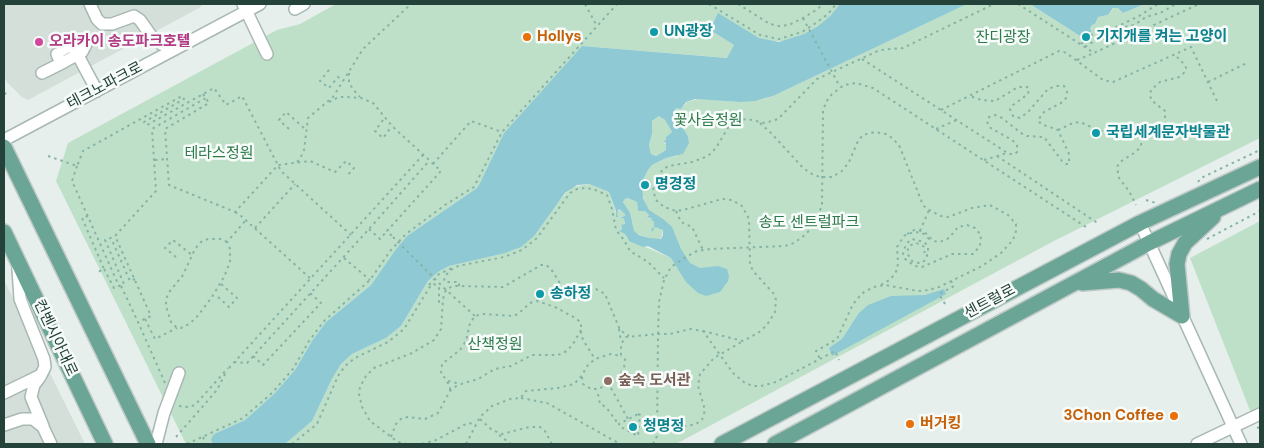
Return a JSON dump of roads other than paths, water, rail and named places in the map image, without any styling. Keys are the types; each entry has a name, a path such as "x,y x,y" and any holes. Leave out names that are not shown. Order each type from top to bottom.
{"main road":[{"path":"4,147 148,444"},
{"name":"센트럴로","path":"722,444 1140,223 1260,167"},
{"name":"센트럴로","path":"775,444 1149,243 1260,189"},
{"path":"1182,316 1177,264 1179,254 1185,243 1224,207"},
{"name":"컨벤시아대로","path":"4,232 105,444"},
{"path":"1072,284 1104,280 1119,280 1131,283 1182,316"}],"street":[{"path":"90,4 97,18 105,25 134,16 140,20 152,37 161,44 170,47 185,44"},
{"name":"테크노파크로","path":"4,140 185,44 244,7 260,4"},
{"path":"244,7 267,54"},
{"path":"78,55 85,50 88,40"},
{"path":"42,74 71,46 97,90"},
{"path":"1140,223 1241,444"},
{"path":"13,250 19,270 21,304 46,363 43,373 34,385 31,393 32,401 51,444"},
{"path":"156,444 164,413 179,373"},
{"path":"4,393 41,375"},
{"path":"1196,444 1260,414"},
{"path":"4,425 24,418 37,421 43,427"}],"water":[{"path":"840,4 967,4 773,96 755,101 740,102 695,99 686,102 681,109 676,108 673,114 678,117 675,121 678,121 688,136 689,143 683,154 666,158 652,165 642,182 643,198 649,210 672,227 681,249 690,263 700,268 718,266 727,269 728,281 720,292 706,296 698,293 686,282 671,258 648,246 643,247 629,241 625,234 619,231 622,229 621,225 625,224 624,219 620,217 625,216 625,214 619,209 618,217 616,217 616,211 609,192 589,184 577,185 565,193 534,236 521,247 505,253 449,266 438,272 428,281 401,326 386,338 352,354 341,364 312,421 285,444 212,444 211,439 214,434 245,420 274,394 295,370 326,322 371,285 407,236 477,188 504,133 582,46 727,58 734,45 710,30 718,13 759,38 779,42 804,34 830,16","holes":["659,116 665,120 672,132 663,141 666,143 666,150 656,156 651,154 649,145 652,134 652,121","628,198 637,202 638,211 645,211 649,215 647,217 652,218 651,220 654,222 654,227 651,229 652,232 655,227 663,230 661,239 649,238 639,235 634,231 630,213 623,202"]},
{"path":"1030,4 1145,4 1123,13 1118,8 1113,8 1108,15 1098,17 1090,29 1092,31 1080,36"},
{"path":"944,289 946,294 832,356 829,348 842,339 859,313 868,305 891,296 925,295"}],"place":[{"name":"UN광장","path":"654,32"},
{"name":"Hollys","path":"527,37"},
{"name":"기지개를 켜는 고양이","path":"1086,37"},
{"name":"오라카이 송도파크호텔","path":"39,42"},
{"name":"국립세계문자박물관","path":"1096,133"},
{"name":"명경정","path":"645,185"},
{"name":"송하정","path":"540,294"},
{"name":"숲속 도서관","path":"608,381"},
{"name":"3Chon Coffee","path":"1174,416"},
{"name":"버거킹","path":"910,424"},
{"name":"청명정","path":"633,427"}],"park label":[{"name":"잔디광장","path":"1003,38"},
{"name":"꽃사슴정원","path":"708,121"},
{"name":"테라스정원","path":"219,154"},
{"name":"송도 센트럴파크","path":"809,223"},
{"name":"산책정원","path":"495,345"}]}
